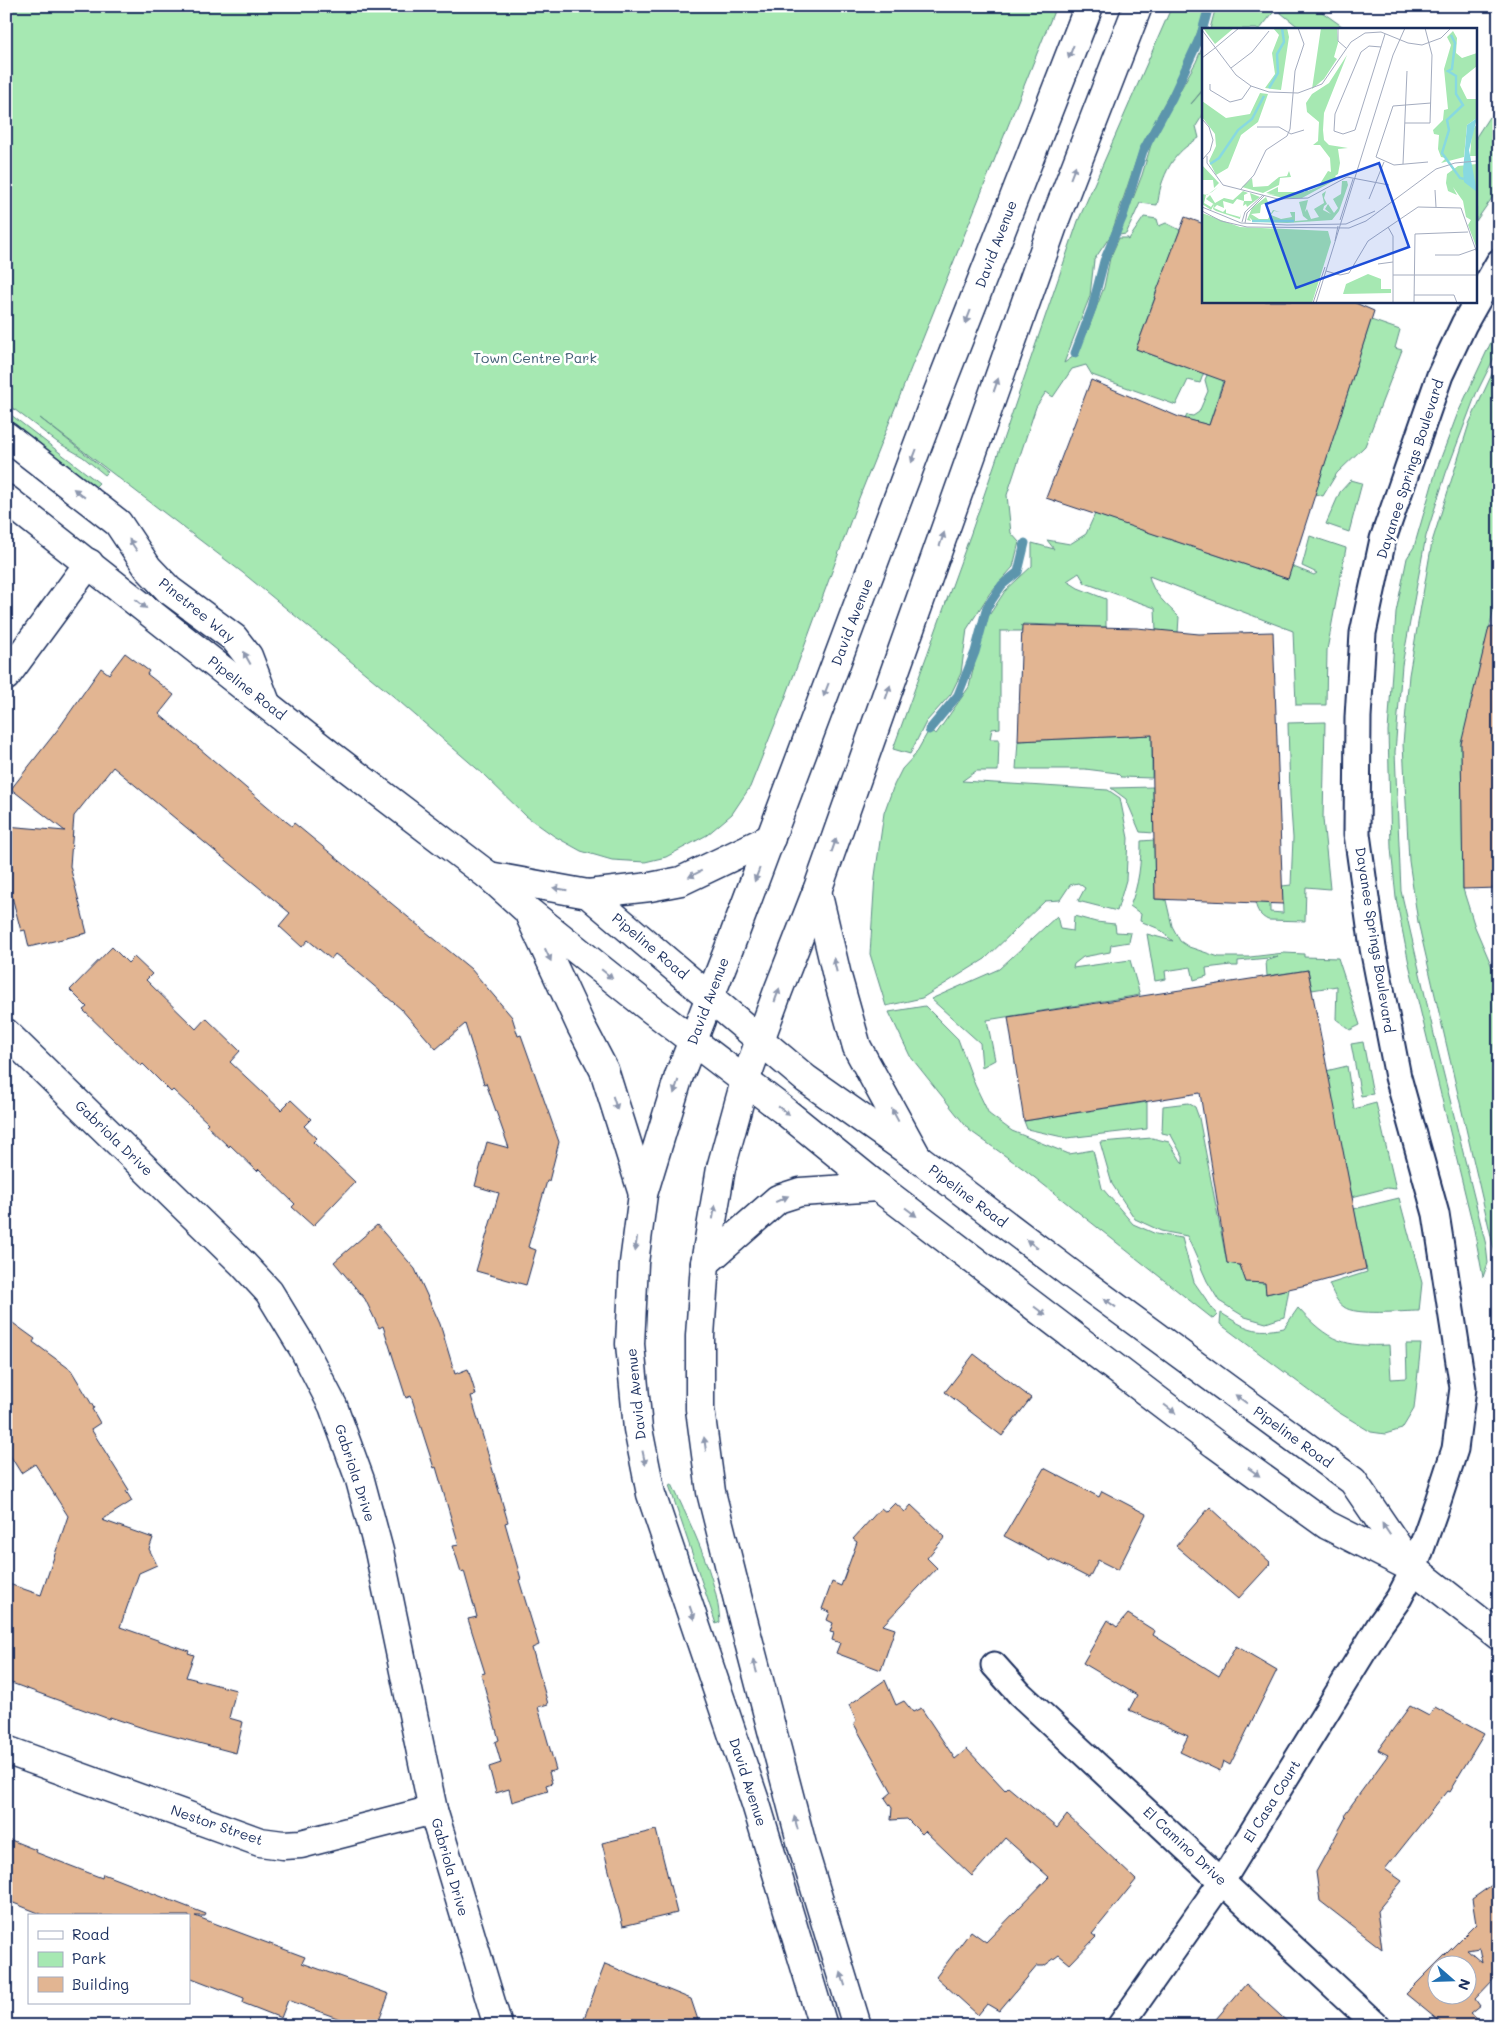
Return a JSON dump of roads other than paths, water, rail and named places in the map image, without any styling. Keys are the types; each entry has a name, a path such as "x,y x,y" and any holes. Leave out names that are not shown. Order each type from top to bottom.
{"main road":[{"name":"David Avenue","path":"823,2026 756,1804 651,1494 638,1429 630,1344 634,1263 643,1194 663,1124 692,1041 771,838 931,410 1089,6"},
{"path":"857,2026 802,1845 740,1608 712,1492 700,1409 700,1336 705,1263 721,1168 745,1081 778,990 818,891 1052,226 1138,6"},
{"name":"Pinetree Way","path":"6,436 118,522 148,568 169,590 234,638 248,656 266,703"},
{"name":"Pipeline Road","path":"6,498 489,876 528,911 878,1187 1215,1444 1326,1525 1414,1570 1499,1636"},
{"path":"6,676 89,563"},
{"path":"588,894 650,888 681,881 771,838"},
{"name":"Pipeline Road","path":"489,876 588,894 806,1079 918,1158 1079,1280 1353,1480 1414,1570"},
{"path":"818,891 837,976 858,1047 918,1158"},
{"path":"528,911 577,1017 604,1070 643,1194"},
{"name":"Gabriola Drive","path":"6,1033 243,1264 269,1292 303,1348 333,1406 360,1480 379,1551 433,1810 476,1959 498,2026"},
{"path":"705,1263 778,1199 800,1192 878,1187"},
{"name":"Nestor Street","path":"6,1750 260,1842 283,1845 301,1844 433,1810"}],"street":[{"name":"Dayanee Springs Boulevard","path":"1478,299 1499,262"},
{"name":"Dayanee Springs Boulevard","path":"1414,1570 1455,1449 1463,1388 1436,1214 1398,1077 1373,948 1359,843 1358,716 1363,633 1383,539 1440,375 1476,302"},
{"name":"El Casa Court","path":"1120,2026 1222,1881 1376,1631 1399,1598 1414,1570"},
{"name":"El Camino Drive","path":"994,1665 1020,1694 1377,2026"}],"waterway":[{"path":"1203,28 1209,6"},
{"path":"1075,353 1092,308 1104,261 1123,216 1143,151 1172,98 1202,31"},
{"path":"929,730 958,695 975,652 987,607 1002,585 1018,572 1025,543"}],"park label":[{"name":"Town Centre Park","path":"535,358"}]}
